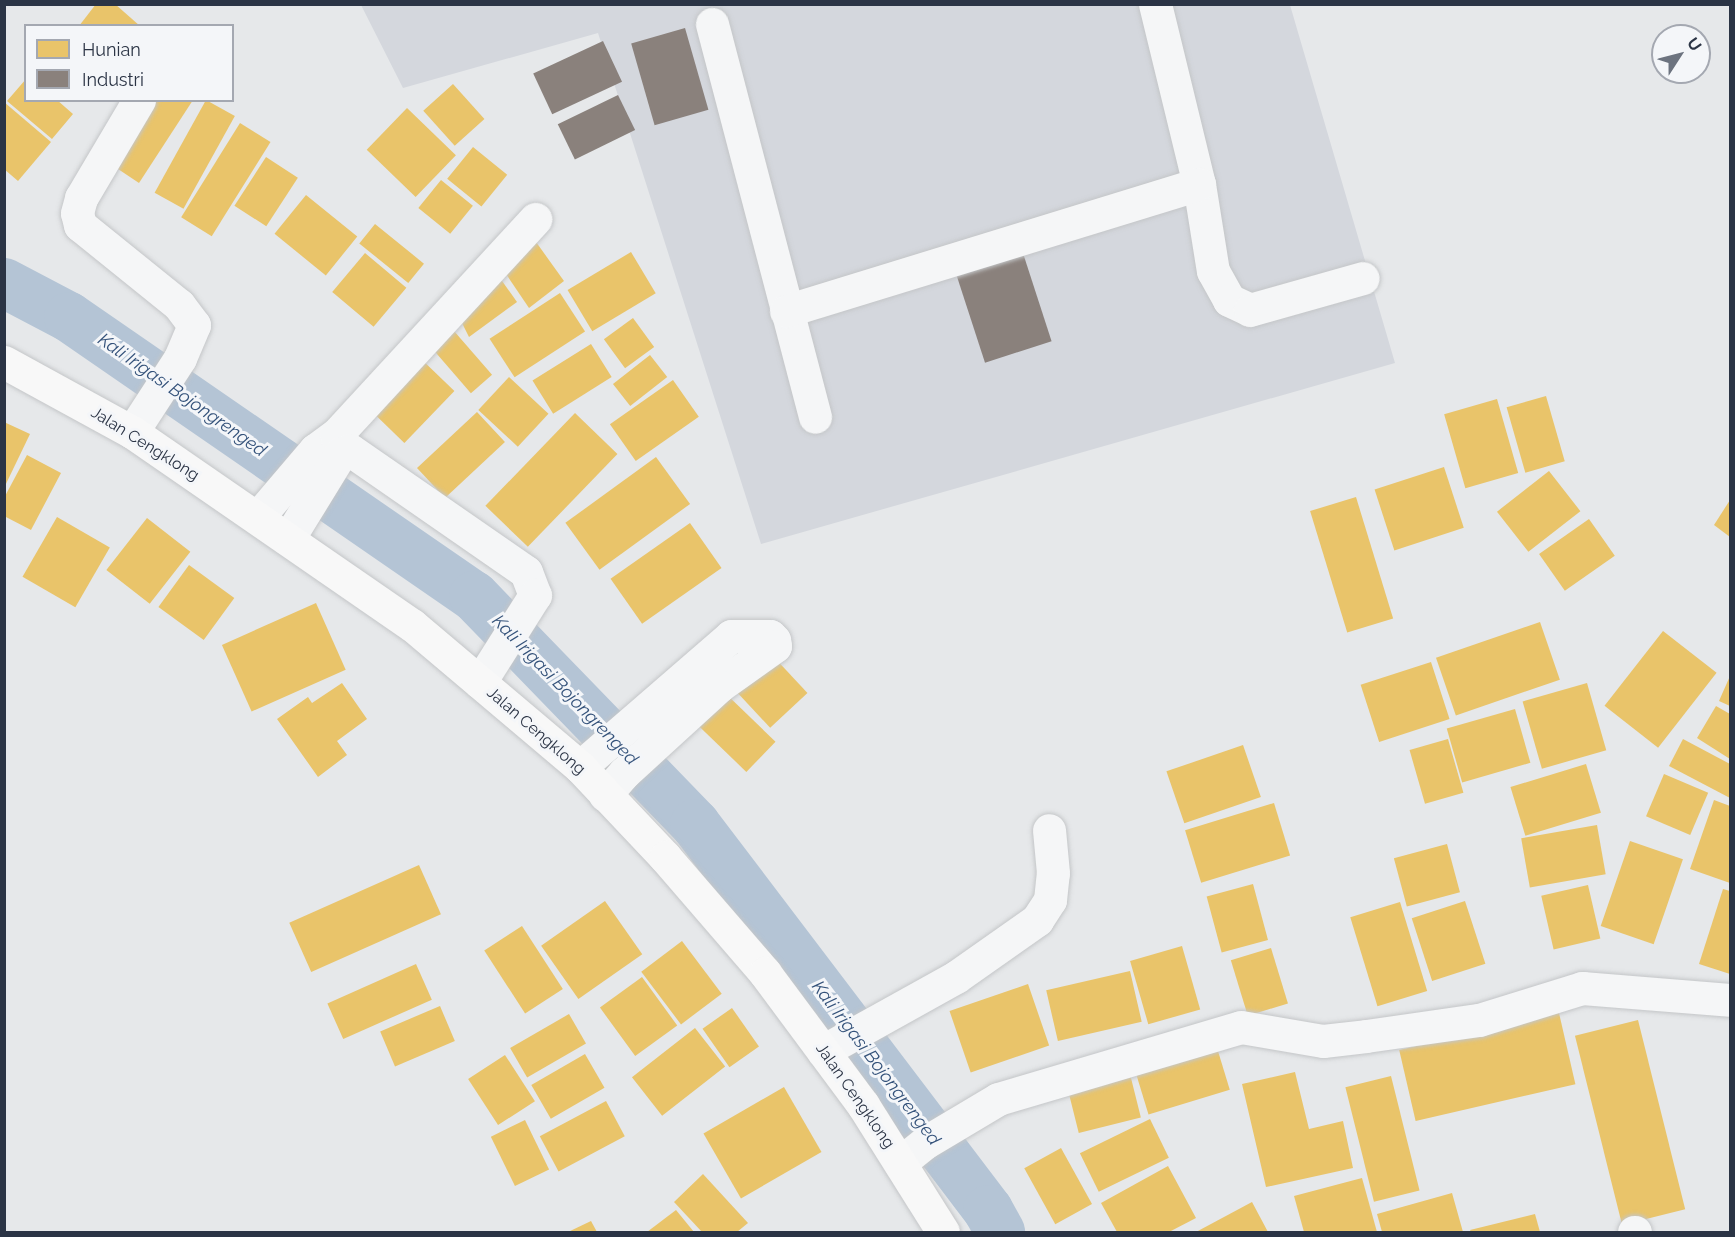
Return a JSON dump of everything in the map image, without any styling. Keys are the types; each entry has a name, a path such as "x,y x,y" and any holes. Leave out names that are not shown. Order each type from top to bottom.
{"main road":[{"name":"Jalan Cengklong","path":"4,362 138,421 266,505 412,625 485,671 580,767 615,784 666,857 832,1046 943,1233"}],"street":[{"path":"1155,4 1199,184 1213,271 1229,300 1250,310 1363,278"},
{"path":"712,24 815,417"},
{"path":"138,421 180,358 194,325 189,316 80,225 77,213 81,198 139,102"},
{"path":"786,311 1199,184"},
{"path":"294,529 336,435 535,219"},
{"path":"266,505 324,458 350,450 526,572 536,595 485,671"},
{"path":"580,767 604,743 730,636 770,636 774,640 775,646 719,686 615,784"},
{"path":"832,1046 956,977 1037,920 1050,900 1053,873 1049,830"},
{"path":"901,1162 926,1142 998,1099 1240,1027 1323,1041 1479,1020 1582,988 1731,1000"}],"shaded area":[{"path":"361,5 1290,5 1395,363 761,544 598,33 403,88"}],"building: Hunian":[{"path":"96,4 115,4 138,24 81,24"},
{"path":"24,81 24,102 59,102 73,114 52,139 7,101"},
{"path":"453,84 484,119 455,146 423,111"},
{"path":"4,102 51,142 18,181 4,169"},
{"path":"149,102 192,102 139,183 109,163"},
{"path":"205,102 210,102 235,116 183,209 155,193"},
{"path":"407,108 456,155 416,197 367,150"},
{"path":"240,123 271,142 212,236 181,217"},
{"path":"473,147 507,175 481,207 447,179"},
{"path":"266,157 298,178 266,226 234,206"},
{"path":"441,180 473,206 450,234 418,208"},
{"path":"306,195 357,237 326,275 275,234"},
{"path":"375,224 424,264 408,283 359,243"},
{"path":"531,235 564,281 529,308 502,268"},
{"path":"631,252 656,293 592,331 568,290"},
{"path":"365,253 406,288 374,327 332,292"},
{"path":"495,271 517,302 469,337 458,315"},
{"path":"560,293 585,332 515,377 490,339"},
{"path":"633,318 654,347 625,368 604,339"},
{"path":"454,331 492,375 471,393 433,349"},
{"path":"591,344 612,377 553,414 532,381"},
{"path":"417,355 454,391 404,443 367,407"},
{"path":"650,355 667,377 630,406 613,384"},
{"path":"509,377 548,414 518,447 478,410"},
{"path":"673,380 699,417 636,461 610,424"},
{"path":"1546,396 1565,461 1525,473 1507,407"},
{"path":"1497,399 1518,473 1465,488 1444,414"},
{"path":"477,412 505,442 445,498 417,468"},
{"path":"575,413 617,454 528,547 485,506"},
{"path":"4,422 30,434 4,488"},
{"path":"27,455 61,473 31,530 4,516 4,498"},
{"path":"656,457 690,504 599,570 565,523"},
{"path":"1444,467 1464,528 1394,550 1375,490"},
{"path":"1549,471 1580,511 1528,552 1497,512"},
{"path":"1356,497 1393,618 1347,632 1310,511"},
{"path":"1730,500 1730,537 1714,525"},
{"path":"57,517 110,548 75,607 22,577"},
{"path":"147,518 190,552 150,604 106,570"},
{"path":"1589,519 1615,556 1565,591 1539,554"},
{"path":"690,523 722,568 642,624 611,579"},
{"path":"189,565 234,598 204,640 158,607"},
{"path":"316,603 346,670 252,712 222,645"},
{"path":"1540,622 1560,680 1456,715 1436,658"},
{"path":"1663,631 1717,673 1658,748 1605,706"},
{"path":"772,655 807,693 770,728 735,690"},
{"path":"1431,662 1450,719 1379,742 1361,685"},
{"path":"1730,676 1730,706 1719,701"},
{"path":"342,683 367,719 337,741 347,755 318,777 277,719 308,697 312,703"},
{"path":"1587,683 1606,750 1542,769 1523,701"},
{"path":"723,691 776,742 746,772 694,721"},
{"path":"1716,706 1730,714 1730,759 1697,738"},
{"path":"1515,709 1530,763 1462,782 1447,729"},
{"path":"1448,739 1463,793 1425,804 1410,750"},
{"path":"1683,739 1730,764 1730,798 1669,766"},
{"path":"1243,745 1261,797 1184,823 1166,771"},
{"path":"1586,764 1601,813 1525,836 1510,787"},
{"path":"1664,774 1708,793 1690,835 1646,816"},
{"path":"1714,800 1730,806 1730,883 1690,869"},
{"path":"1274,803 1290,856 1201,883 1185,830"},
{"path":"1597,825 1606,874 1530,888 1521,838"},
{"path":"1630,841 1683,859 1654,944 1601,926"},
{"path":"1447,844 1460,892 1407,907 1394,858"},
{"path":"419,865 441,914 311,972 289,923"},
{"path":"1253,884 1268,940 1222,952 1207,896"},
{"path":"1588,885 1600,939 1554,949 1541,896"},
{"path":"1723,889 1730,891 1730,974 1699,964"},
{"path":"605,901 642,954 578,999 541,946"},
{"path":"1465,901 1485,964 1432,981 1412,918"},
{"path":"1400,902 1427,991 1377,1006 1350,917"},
{"path":"522,926 563,989 525,1013 484,951"},
{"path":"682,941 722,994 681,1024 641,972"},
{"path":"1182,946 1200,1009 1148,1024 1130,961"},
{"path":"1271,948 1288,1003 1248,1016 1231,960"},
{"path":"416,964 432,1000 343,1039 327,1003"},
{"path":"1130,971 1142,1022 1058,1041 1046,990"},
{"path":"642,977 677,1026 635,1056 600,1008"},
{"path":"1028,984 1049,1045 971,1072 950,1011"},
{"path":"440,1006 455,1041 395,1066 380,1031"},
{"path":"732,1008 759,1047 729,1067 703,1029"},
{"path":"1559,1013 1575,1084 1416,1121 1399,1050"},
{"path":"569,1014 586,1043 527,1077 510,1048"},
{"path":"1638,1020 1685,1209 1622,1225 1575,1036"},
{"path":"695,1028 725,1067 662,1116 632,1077"},
{"path":"1214,1038 1230,1090 1149,1114 1133,1063"},
{"path":"585,1054 604,1088 551,1119 531,1085"},
{"path":"505,1055 535,1101 498,1125 468,1079"},
{"path":"1129,1070 1141,1118 1079,1133 1067,1085"},
{"path":"1295,1072 1309,1129 1343,1121 1353,1168 1266,1187 1242,1084"},
{"path":"1391,1076 1420,1190 1374,1202 1345,1087"},
{"path":"784,1087 822,1152 741,1198 703,1134"},
{"path":"606,1101 625,1136 559,1172 540,1136"},
{"path":"1150,1119 1169,1158 1099,1192 1080,1153"},
{"path":"525,1120 549,1169 515,1186 491,1137"},
{"path":"1061,1148 1092,1204 1055,1224 1024,1168"},
{"path":"1168,1166 1196,1218 1169,1232 1117,1232 1101,1203"},
{"path":"703,1174 748,1223 737,1232 702,1232 674,1202"},
{"path":"1362,1178 1377,1232 1304,1232 1294,1196"},
{"path":"1452,1193 1463,1232 1382,1232 1377,1214"},
{"path":"1252,1202 1268,1232 1196,1232"},
{"path":"676,1210 694,1232 647,1232"},
{"path":"1535,1214 1540,1232 1471,1232 1470,1230"},
{"path":"591,1221 597,1232 568,1232"}],"building: Industri":[{"path":"685,28 708,110 655,125 631,43"},
{"path":"603,41 622,82 552,114 533,74"},
{"path":"618,95 635,130 575,159 558,124"},
{"path":"1021,247 1052,341 985,363 954,269"}],"waterway":[{"name":"Kali Irigasi Bojongrenged","path":"4,283 69,317 474,596 695,824 988,1210 1000,1232"}]}
